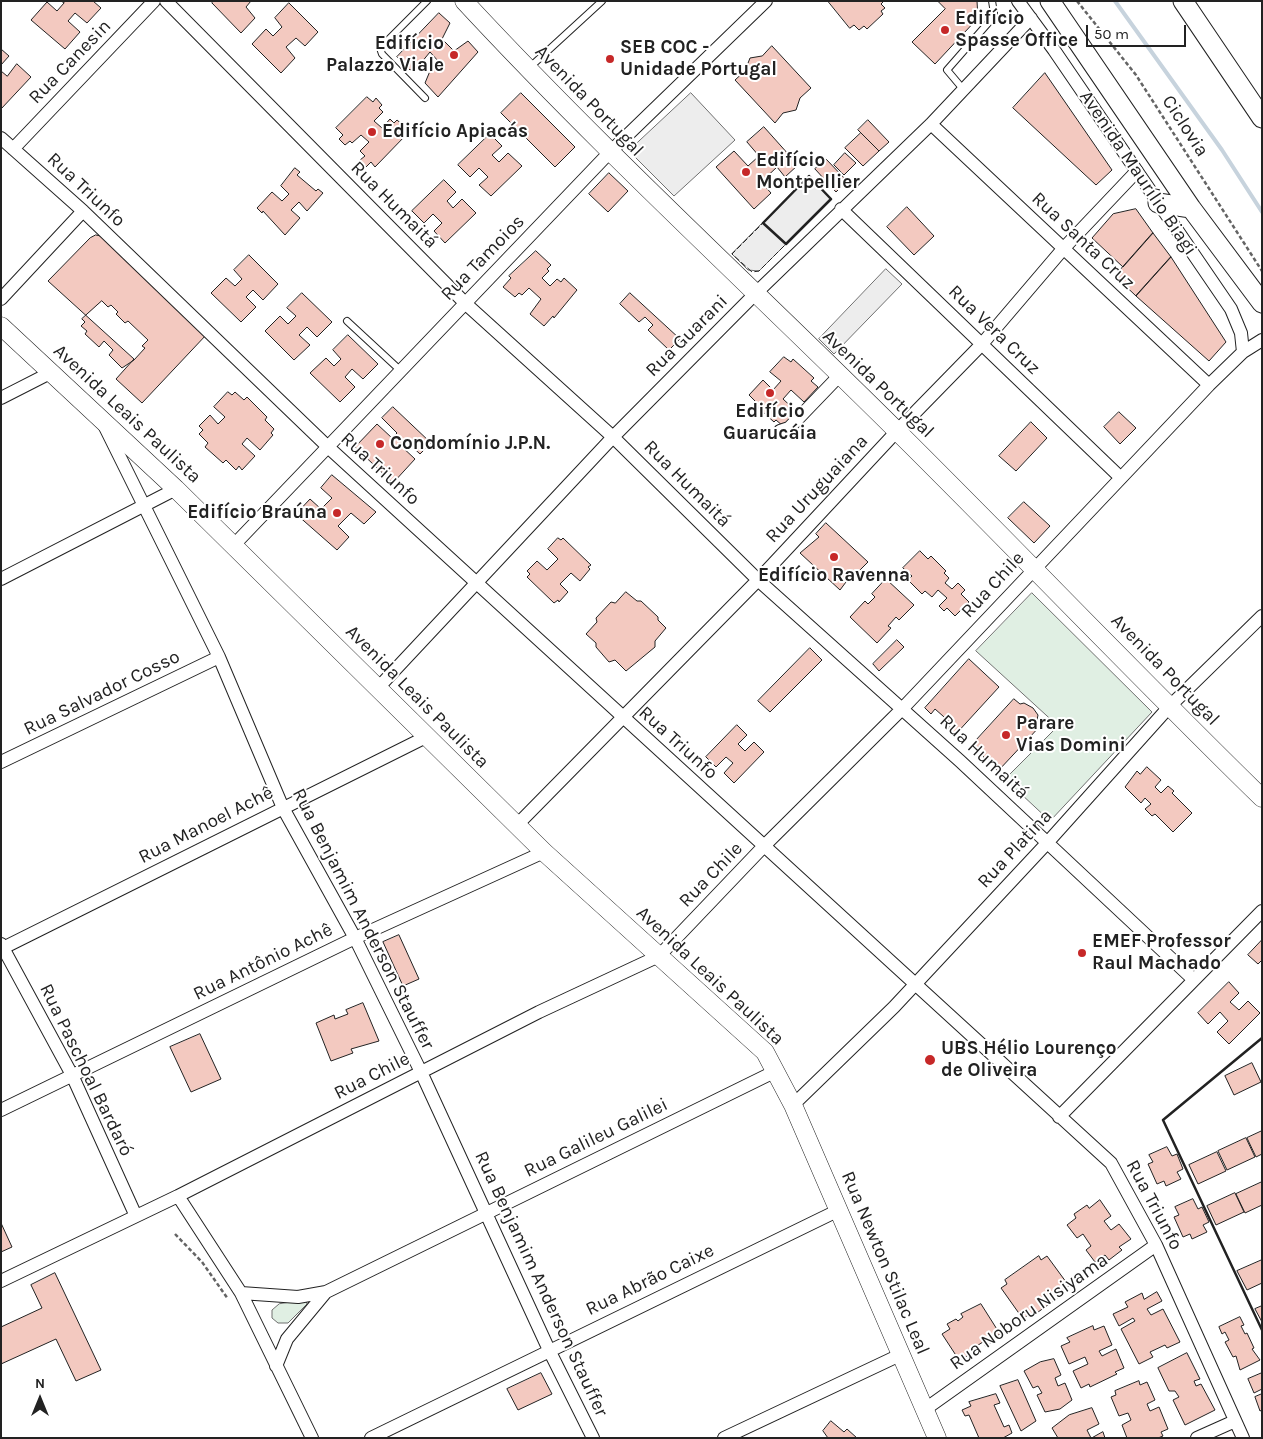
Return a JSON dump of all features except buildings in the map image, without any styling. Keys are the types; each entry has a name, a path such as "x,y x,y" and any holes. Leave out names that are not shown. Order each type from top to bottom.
{"main road":[{"name":"Avenida Maurílio Biagi","path":"1050,1 1191,208 1262,303"},
{"path":"1183,1 1262,118"},
{"path":"1158,203 1191,208"}],"street":[{"name":"Rua Canesin","path":"13,149 154,1"},
{"name":"Rua Humaitá","path":"166,1 466,304 613,437 758,580 903,708 1194,980"},
{"name":"Avenida Portugal","path":"464,1 609,153 897,431 1169,707 1262,798"},
{"name":"Rua Tamoios","path":"233,546 609,153 766,1"},
{"name":"Avenida Maurílio Biagi","path":"1018,1 1231,309 1242,333 1242,352"},
{"name":"Rua Guarani","path":"378,688 613,437 755,294 931,124 1031,18"},
{"name":"Rua Santa Cruz","path":"931,124 1209,385"},
{"name":"Rua Triunfo","path":"1,138 83,212 328,447 622,718 1111,1163 1156,1245 1243,1438"},
{"name":"Rua Uruguaiana","path":"516,826 758,580 897,431 982,344 1063,249 1137,171"},
{"name":"Rua Vera Cruz","path":"842,209 1121,478"},
{"path":"1,299 83,212"},
{"name":"Avenida Leais Paulista","path":"1,326 176,489 428,736 516,826 765,1052 793,1104"},
{"name":"Rua Chile","path":"1,1281 136,1214 178,1196 539,1012 659,956 764,846 903,708 1209,385 1242,352 1262,340"},
{"path":"1,398 52,372"},
{"path":"780,431 789,428 839,376"},
{"name":"Rua Benjamim Anderson Stauffer","path":"100,418 219,657 283,808 355,938 421,1072 550,1350 594,1438"},
{"path":"1,579 176,489"},
{"name":"Rua Platina","path":"793,1104 916,984 1048,842 1169,707 1262,616"},
{"name":"Rua Salvador Cosso","path":"1,762 219,657"},
{"name":"Rua Manoel Achê","path":"2,947 428,736"},
{"name":"Rua Antônio Achê","path":"1,1110 355,938 544,852"},
{"path":"1059,1117 1262,911"},
{"name":"Rua Paschoal Bardaró","path":"2,947 72,1075 136,1214"},
{"name":"Rua Galileu Galilei","path":"241,1293 298,1297 326,1292 776,1071"},
{"name":"Rua Newton Stilac Leal","path":"793,1104 937,1438"},
{"path":"178,1196 241,1293 312,1438"},
{"name":"Rua Abrão Caixe","path":"370,1438 838,1210"},
{"name":"Rua Noboru Nisiyama","path":"924,1410 1156,1245"},
{"name":"Rua Galileu Galilei","path":"276,1366 287,1339 326,1292"},
{"path":"724,1438 902,1354"},
{"path":"1197,1438 1235,1421"}],"lane":[{"path":"425,98 382,54 380,48 427,1"},
{"path":"528,69 602,1"},
{"path":"963,89 947,70 989,22 994,14 992,1"},
{"path":"347,321 401,371"}],"path":[{"name":"Ciclovia","path":"1077,1 1136,75 1262,271"},
{"path":"175,1234 202,1262 230,1302"}],"green space":[{"path":"1032,593 1152,712 1050,821 1005,779 1058,726 976,651"},
{"path":"306,1300 307,1304 288,1323 278,1323 272,1318 272,1310 279,1304"}],"shaded area":[{"path":"691,93 735,140 674,196 633,155 634,146"},
{"path":"809,176 831,199 759,271 748,270 732,254"},
{"path":"886,269 902,284 834,354 819,339"}],"waterway":[{"path":"1115,1 1222,150 1262,212"}],"fence":[{"path":"763,223 786,244 759,271 752,272 732,254 763,223"}],"wall":[{"path":"809,176 831,199 786,244 763,223 809,176"},
{"path":"1262,1038 1163,1120 1262,1330"}],"place":[{"name":"Edifício Spasse Office","path":"945,30"},
{"name":"Edifício Palazzo Viale","path":"454,55"},
{"name":"SEB COC - Unidade Portugal","path":"610,59"},
{"name":"Edifício Apiacás","path":"372,132"},
{"name":"Edifício Montpellier","path":"746,172"},
{"name":"Edifício Guarucáia","path":"770,393"},
{"name":"Condomínio J.P.N.","path":"380,444"},
{"name":"Edifício Braúna","path":"337,513"},
{"name":"Edifício Ravenna","path":"834,557"},
{"name":"Parare Vias Domini","path":"1006,735"},
{"name":"EMEF Professor Raul Machado","path":"1082,953"},
{"name":"UBS Hélio Lourenço de Oliveira","path":"930,1060"}]}
